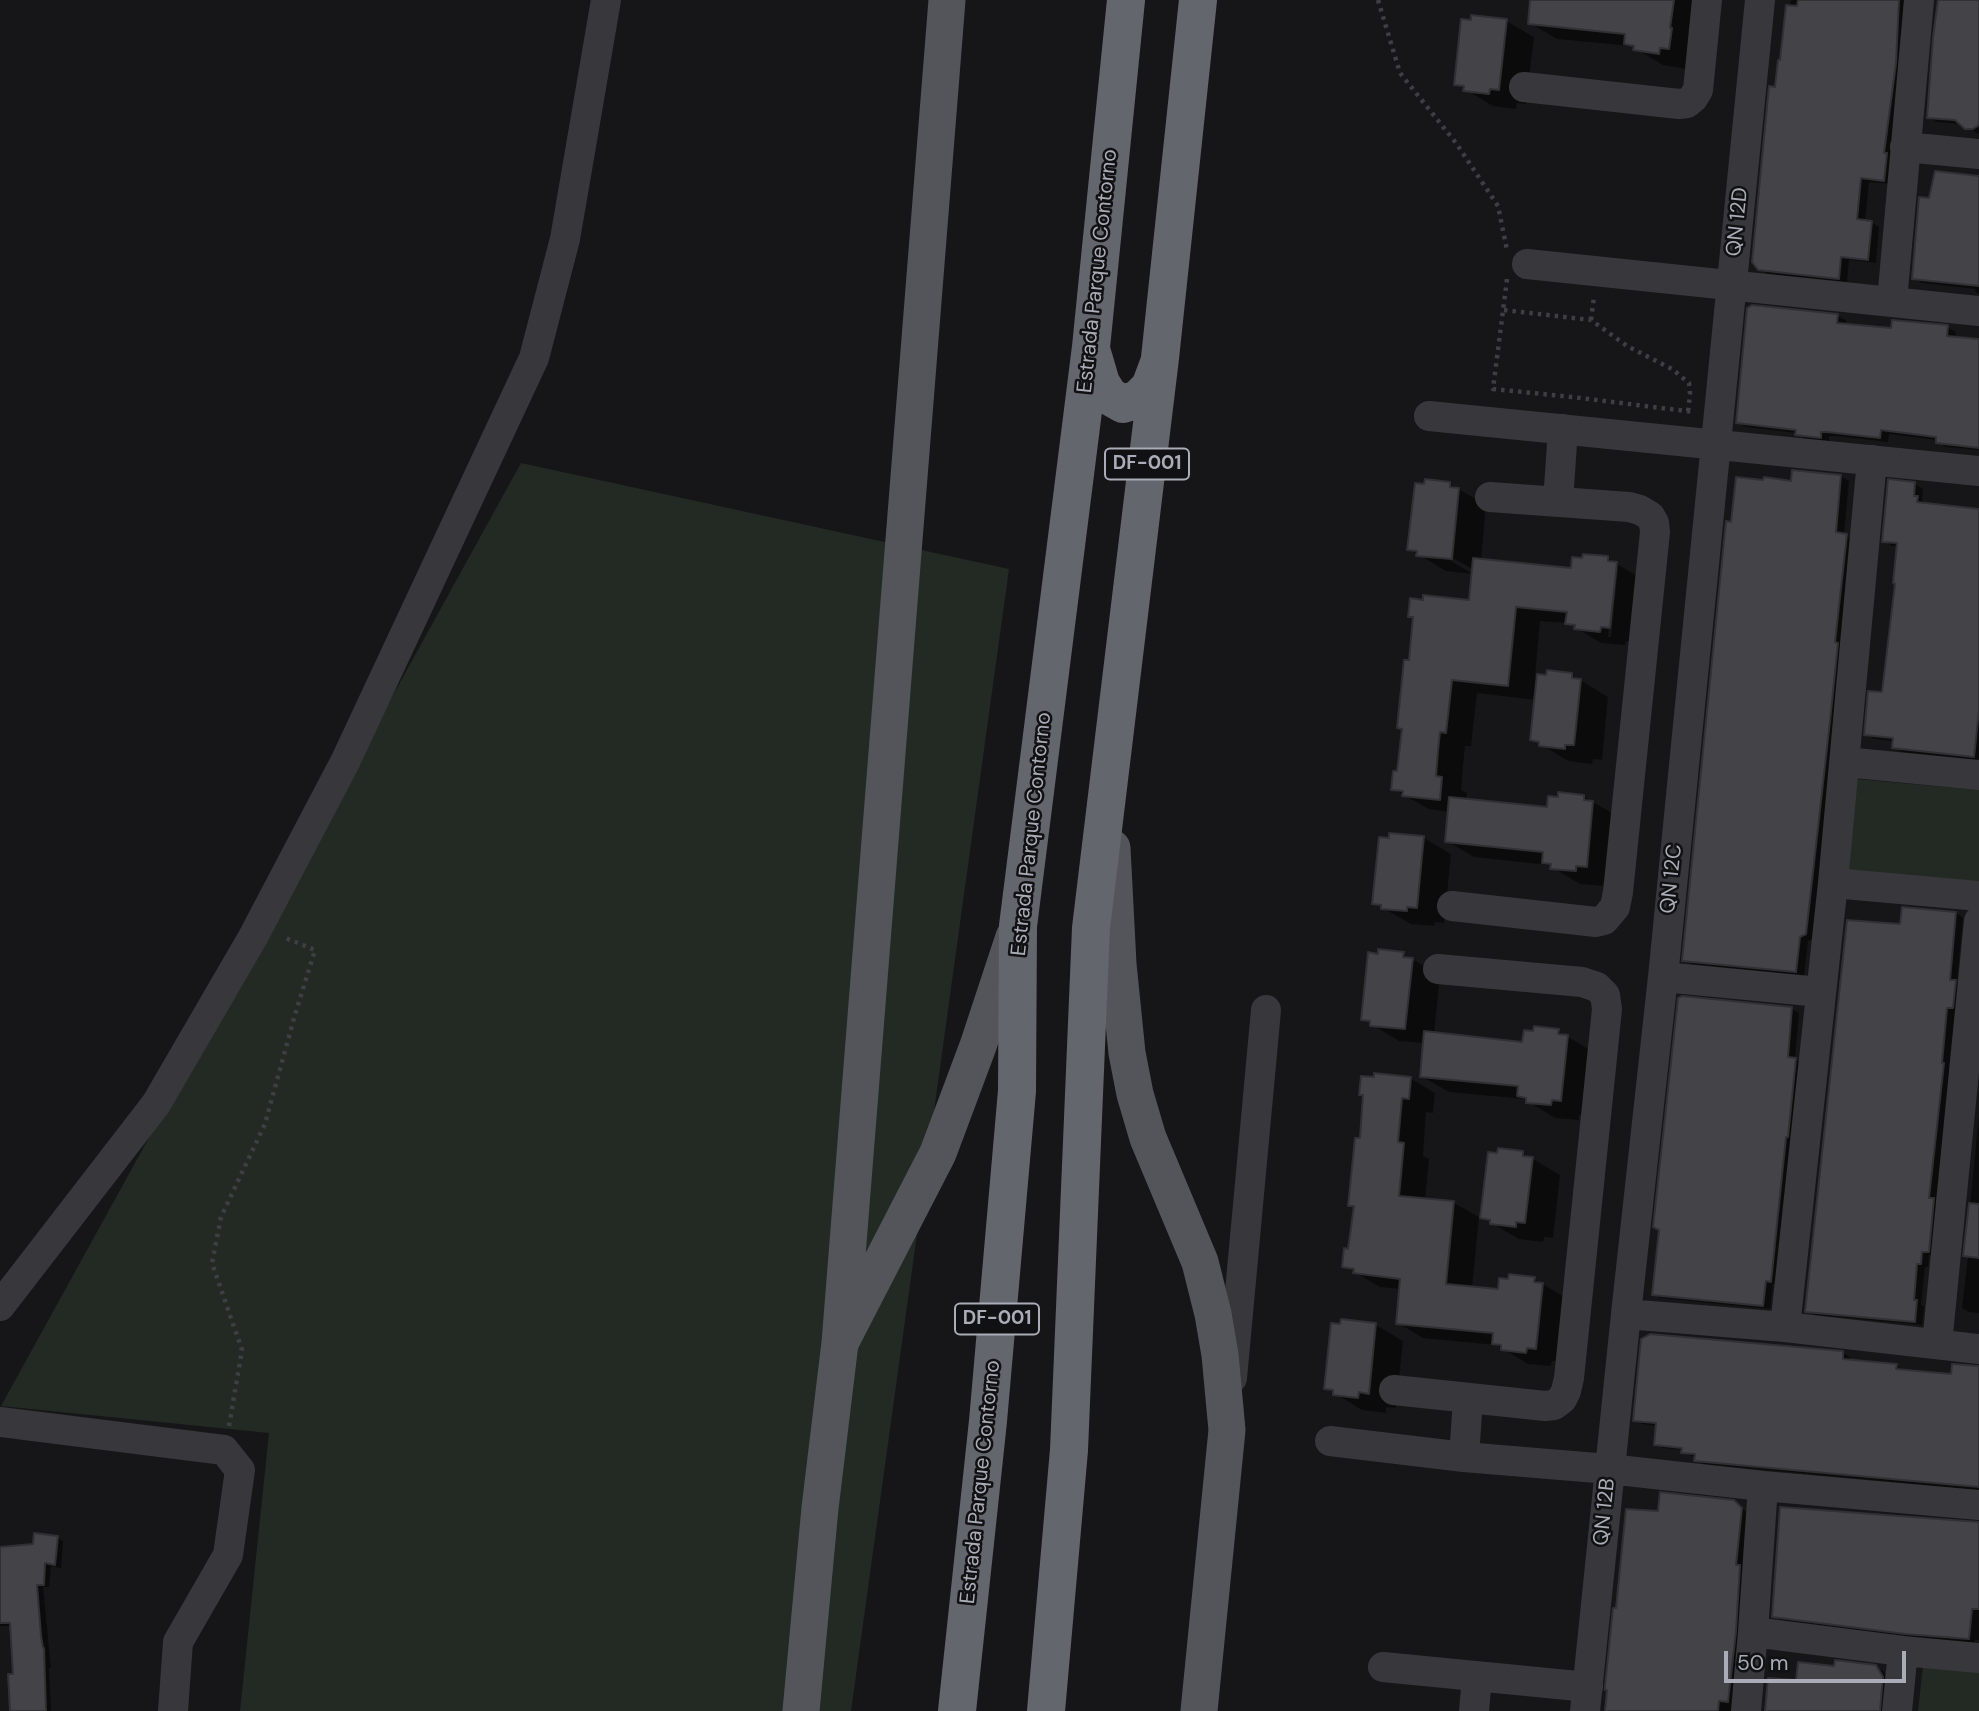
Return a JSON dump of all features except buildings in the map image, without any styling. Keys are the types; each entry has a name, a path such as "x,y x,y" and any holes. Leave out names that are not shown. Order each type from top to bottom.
{"highway":[{"name":"Estrada Parque Contorno","path":"957,1711 988,1421 1016,1104 1018,926 1091,347 1126,0"},
{"name":"DF-001","path":"1046,1711 1069,1450 1091,928 1160,358 1198,0"},
{"path":"1091,347 1101,383 1109,396 1124,404 1138,399 1150,387 1160,358"}],"main road":[{"path":"801,1711 820,1508 840,1343 947,0"},
{"path":"1109,784 1118,964 1127,1053 1148,1138 1200,1262 1220,1355 1227,1430 1199,1711"},
{"path":"840,1343 937,1153 978,1045 1018,926"}],"street":[{"path":"0,1306 156,1104 258,927 345,762 534,358 565,239 606,0"},
{"path":"1524,87 1686,103 1698,90 1707,0"},
{"name":"QN 12D","path":"1716,443 1760,0"},
{"path":"1892,302 1919,0"},
{"path":"1905,147 1979,154"},
{"path":"1527,264 1979,311"},
{"path":"1429,416 1979,471"},
{"path":"1558,502 1563,429"},
{"name":"QN 12C","path":"1626,1314 1663,977 1716,443"},
{"path":"1785,1328 1833,883 1872,460"},
{"path":"1452,906 1596,922 1604,920 1615,907 1655,532 1650,516 1629,507 1490,497"},
{"path":"1844,762 1979,775"},
{"path":"1833,883 1979,896"},
{"path":"1937,1344 1979,921"},
{"path":"1394,1390 1545,1406 1554,1405 1562,1399 1569,1378 1606,1009 1605,995 1597,987 1582,982 1438,969"},
{"path":"1663,977 1820,992"},
{"path":"1227,1430 1266,1010"},
{"path":"1626,1314 1979,1349"},
{"name":"QN 12B","path":"1587,1699 1626,1314"},
{"path":"1464,1457 1468,1399"},
{"path":"0,1422 224,1450 240,1470 228,1555 178,1642 173,1711"},
{"path":"1330,1441 1464,1457 1979,1506"},
{"path":"1746,1711 1763,1486"},
{"path":"1753,1632 1979,1658"},
{"path":"1897,1711 1903,1651"},
{"path":"1382,1667 1477,1677 1587,1699"},
{"path":"1474,1711 1477,1677"}],"path":[{"path":"1504,310 1591,320 1627,346 1672,369 1689,383 1690,394 1683,440"},
{"path":"224,1450 242,1350 212,1263 221,1217 265,1124 315,950 258,927"}],"shaded area":[{"path":"521,463 1009,569 851,1711 240,1711 269,1433 1,1406"},
{"path":"1856,779 1979,790 1979,890 1848,878"},
{"path":"1923,1666 1979,1672 1979,1711 1918,1711"}]}
